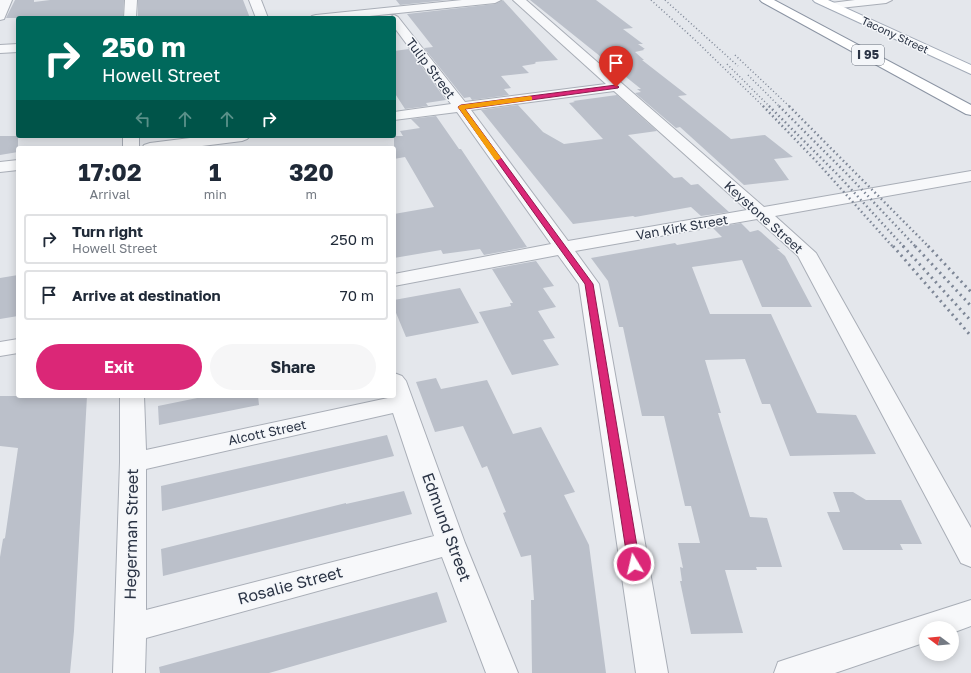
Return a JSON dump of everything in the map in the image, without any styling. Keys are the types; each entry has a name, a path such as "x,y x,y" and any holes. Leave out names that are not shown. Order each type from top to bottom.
{"main road":[{"name":"I 95","path":"766,0 971,110"},
{"name":"I 95","path":"782,0 943,82"},
{"name":"Tacony Street","path":"819,0 971,70"}],"street":[{"path":"130,0 130,16"},
{"path":"255,0 261,16"},
{"name":"Tulip Street","path":"380,0 392,16"},
{"path":"392,16 495,0"},
{"name":"Keystone Street","path":"519,0 806,253 971,555"},
{"path":"831,6 886,0"},
{"path":"0,18 4,1"},
{"name":"Tulip Street","path":"396,21 461,107 589,284 652,673"},
{"path":"0,49 16,48"},
{"path":"396,116 616,87"},
{"path":"165,146 227,138"},
{"path":"0,167 16,165"},
{"name":"Van Kirk Street","path":"396,280 562,248 971,176"},
{"path":"0,349 16,346"},
{"name":"Edmund Street","path":"398,392 451,543 502,673"},
{"name":"Hegerman Street","path":"129,673 132,398"},
{"name":"Alcott Street","path":"132,462 375,398"},
{"name":"Rosalie Street","path":"130,628 451,543"},
{"path":"947,621 971,613"},
{"path":"790,673 919,630"}],"building":[{"path":"15,0 34,0 34,2 50,0 124,0 123,16 16,16 16,18 6,18"},
{"path":"138,0 243,0 249,16 138,16"},
{"path":"396,0 447,0 400,5"},
{"path":"503,0 558,60 535,62 536,63 534,64 522,66 529,73 501,76 511,88 504,89 509,95 472,100 470,97 464,98 424,48 433,47 407,14 495,4"},
{"path":"530,0 596,0 633,28 623,29 643,44 638,44 645,49 643,49 644,50 635,52 644,60 642,60 687,95 678,96 731,139 765,135 793,157 774,159 789,180 744,185 680,127 676,128 635,93 641,92 637,89 641,89"},
{"path":"409,49 446,100 426,103 428,106 405,109 396,95 396,51"},
{"path":"617,95 657,131 628,135 674,178 682,177 691,185 698,184 729,212 701,216 691,207 635,217 633,216 573,224 481,110 518,105 543,132 564,144 603,139 569,103 575,102 573,101"},
{"path":"436,116 459,149 461,149 527,247 484,255 480,249 443,254 441,250 396,258 396,214 434,207 405,157 396,159 396,146 394,146 394,138 396,138 396,136 403,136 400,131 420,128 411,119"},
{"path":"0,136 16,136 16,138 18,138 18,146 16,146 16,152 0,155"},
{"path":"741,223 750,232 758,230 761,232 780,249 777,249 785,256 812,307 762,307 742,260 692,267 710,314 771,314 817,413 856,415 876,454 790,456 770,404 762,404 745,359 705,360 721,413 718,413 750,517 767,518 782,567 756,567 757,570 725,570 743,633 691,634 680,581 682,581 680,567 683,568 678,543 700,543 691,506 685,506 664,416 642,416 623,327 619,327 608,281 591,258 675,243 677,245 722,237 713,228"},
{"path":"536,261 554,286 543,288 556,307 538,311 555,338 543,340 559,365 512,375 479,312 511,306 510,303 513,303 492,269"},
{"path":"16,275 16,316 0,319 0,278"},
{"path":"460,288 479,323 406,337 396,313 396,300"},
{"path":"436,378 441,389 487,380 513,434 541,427 575,492 564,495 589,545 606,673 532,673 531,600 534,600 531,555 521,557 503,513 506,512 487,466 482,468 463,426 435,432 416,382"},
{"path":"0,396 16,396 16,398 87,398 74,631 70,673 0,673 0,557 3,539 5,538 18,448 0,446"},
{"path":"197,398 258,398 259,405 159,425 158,406"},
{"path":"387,435 394,456 162,511 161,486"},
{"path":"404,491 412,514 163,576 161,549 346,503"},
{"path":"833,492 853,492 866,500 901,500 922,544 900,544 903,550 843,550 827,512 840,512"},
{"path":"437,592 447,622 269,673 160,673 159,667"}],"railway":[{"path":"651,0 694,39 763,106"},
{"path":"665,0 738,66"},
{"path":"735,55 790,107"},
{"path":"727,64 839,176 904,247"},
{"path":"748,75 849,176 916,247"},
{"path":"763,106 817,162 893,247"},
{"path":"790,107 929,247"},
{"path":"893,246 971,336"},
{"path":"903,246 971,321"},
{"path":"915,246 971,306"},
{"path":"928,246 971,292"}],"slow traffic":[{"path":"498,158 461,107 530,98"}],"route":[{"path":"616,87 461,107 589,284 634,564"}]}
